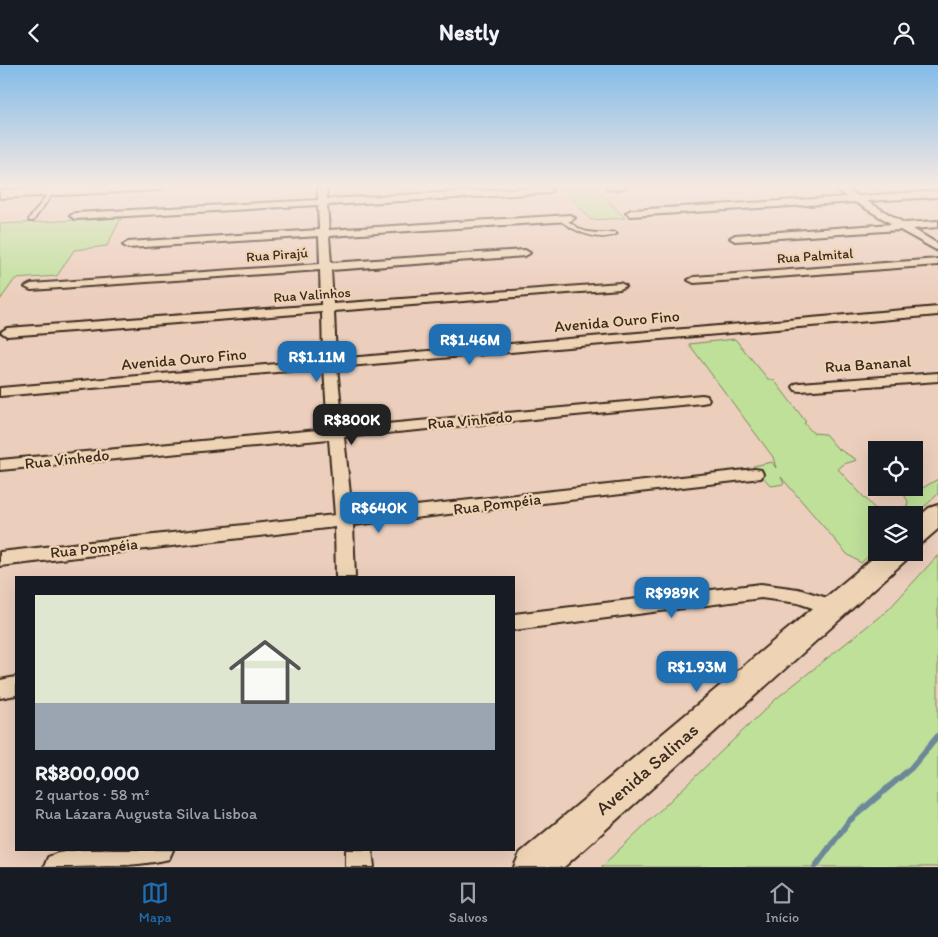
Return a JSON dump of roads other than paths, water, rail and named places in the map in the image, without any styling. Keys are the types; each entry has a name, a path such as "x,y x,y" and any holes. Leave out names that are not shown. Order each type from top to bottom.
{"street":[{"path":"324,223 330,364 344,521 346,576"},
{"path":"128,245 472,223"},
{"path":"896,223 938,248"},
{"path":"735,238 938,225"},
{"name":"Rua Pirajú","path":"31,287 526,253"},
{"name":"Rua Palmital","path":"694,280 938,262"},
{"name":"Rua Valinhos","path":"7,332 620,286"},
{"name":"Avenida Ouro Fino","path":"0,392 938,311"},
{"name":"Rua Bananal","path":"800,387 938,377"},
{"name":"Rua Vinhedo","path":"0,465 702,399"},
{"name":"Rua Pompéia","path":"0,559 755,474"},
{"path":"923,528 938,514"},
{"name":"Avenida Salinas","path":"534,867 887,561"},
{"path":"515,622 761,591 798,595 833,607"},
{"path":"0,689 15,687"},
{"path":"58,867 154,851"},
{"path":"359,851 360,867"}],"lane":[{"path":"569,223 574,229 583,233 614,233"}],"waterway":[{"path":"815,867 849,821 911,768 938,736"}]}
